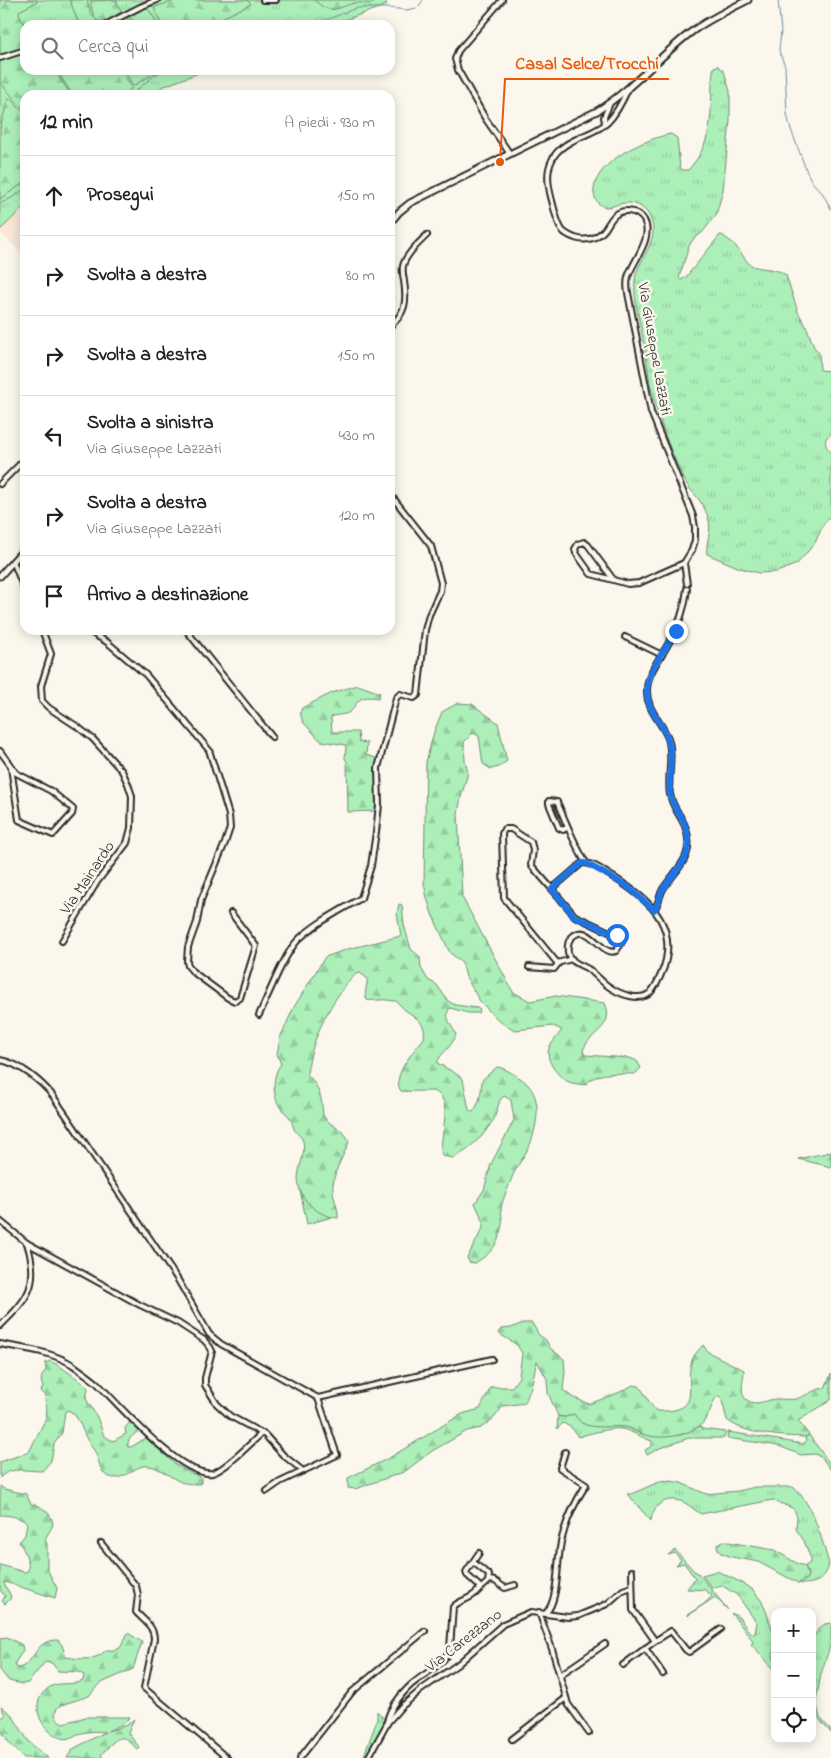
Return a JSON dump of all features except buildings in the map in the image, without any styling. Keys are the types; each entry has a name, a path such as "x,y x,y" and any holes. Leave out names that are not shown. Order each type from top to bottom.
{"main road":[{"path":"395,217 410,204 597,111 630,86 695,30 720,14 748,0"},
{"path":"0,576 20,554"}],"street":[{"path":"115,20 157,0"},
{"path":"263,0 276,0"},
{"path":"502,0 458,50 455,59 458,70 485,118 510,154"},
{"path":"0,58 20,52"},
{"name":"Via Giuseppe Lazzati","path":"630,86 614,114 605,124 555,154 549,169 548,186 560,226 566,234 573,238 584,240 596,237 605,230 613,217 623,212 636,213 643,219 645,224 646,237 629,275 627,282 628,293 650,412 695,524 694,542 684,563"},
{"path":"605,124 604,117 610,102 614,107 614,114"},
{"path":"597,111 604,117"},
{"path":"395,321 402,313 406,304 403,271 405,261 427,235"},
{"path":"0,484 20,464"},
{"path":"259,1015 298,940 316,926 361,898 369,872 376,832 379,805 379,765 397,696 401,694 414,698 417,696 425,630 441,586 431,546 395,500"},
{"path":"613,579 588,545 583,542 578,544 575,549 576,553 590,573 628,584 639,583 684,563 687,584"},
{"path":"13,562 20,579"},
{"path":"654,910 662,891 681,867 688,848 686,828 670,796 670,753 668,740 651,710 647,694 650,676 678,624 687,589"},
{"name":"Via Mainardo","path":"44,635 51,654 41,686 42,701 95,741 122,771 132,796 128,841 97,882 62,942"},
{"path":"96,635 105,640 146,675 208,749 229,815 230,828 202,897 189,945 187,961 189,967 194,972 228,998 235,1001 240,998 256,945 231,913"},
{"path":"190,635 272,737"},
{"path":"625,637 662,654"},
{"path":"0,751 11,768 23,777 51,791 73,809 72,814 53,835 49,835 19,820 11,768"},
{"path":"558,963 503,897 502,834 504,829 511,829 530,842 533,849 531,865 574,916 617,935 620,939 619,949 610,952 604,950 590,936 577,935 571,938 568,944 568,954 572,959 590,970 614,990 635,997 642,997 648,995 661,973 668,951 663,924 654,910 627,886 586,863 579,852 558,802 550,801 549,804 559,828 563,830 568,826"},
{"path":"552,889 582,863 586,863"},
{"path":"529,967 554,969 558,963 572,959"},
{"path":"0,1060 24,1071 42,1084 53,1096 178,1280 211,1336 223,1345 318,1398 492,1359"},
{"path":"0,1221 27,1243 140,1305 178,1323 205,1341 212,1350 205,1379 207,1390 220,1408 228,1415 262,1433 282,1454 303,1471"},
{"path":"0,1326 20,1306 31,1288 32,1268 27,1243"},
{"path":"205,1341 211,1336"},
{"path":"0,1344 51,1355 73,1366 95,1382 166,1451 198,1471 209,1473 220,1470 262,1433"},
{"path":"267,1490 337,1455 318,1398"},
{"path":"546,1613 550,1608 554,1594 559,1551 564,1530 576,1501 586,1485 560,1468 566,1452"},
{"path":"101,1543 135,1583 138,1595 136,1612 153,1632 154,1640 144,1689 227,1758"},
{"path":"479,1554 467,1570 467,1575 480,1589"},
{"path":"473,1562 489,1575 489,1580"},
{"path":"632,1572 634,1612 656,1641"},
{"path":"489,1580 495,1581 505,1588 515,1586"},
{"path":"387,1725 389,1713 408,1688 448,1655 454,1606 470,1599 489,1580"},
{"name":"Via Carezzano","path":"368,1758 397,1710 410,1698 458,1664 500,1626 525,1613 539,1612 568,1617 578,1616 607,1604 623,1590 632,1587"},
{"path":"539,1612 570,1708 590,1733"},
{"path":"623,1665 671,1631 689,1652 721,1629"},
{"path":"300,1758 352,1692 425,1631"},
{"path":"560,1676 605,1644"},
{"path":"645,1648 663,1674"},
{"path":"512,1739 566,1698"}],"shaded area":[{"path":"20,211 20,251 0,232"}],"green space":[{"path":"0,0 385,0 387,5 345,20 20,20 20,75 193,75 158,90 20,90 20,211 0,230"},
{"path":"0,0 37,0 37,2 19,11 22,20 20,20 20,50 0,57"},
{"path":"70,0 87,0 91,15 95,18 91,1 116,0 121,10 121,12 108,20 77,20"},
{"path":"177,0 247,0 251,4 217,20 159,20 155,12 155,7"},
{"path":"314,0 373,0 374,3 354,3 337,9 329,9"},
{"path":"147,7 156,20 122,20"},
{"path":"20,54 20,75 57,75 68,90 20,90 20,106 0,82 0,61 4,58"},
{"path":"718,66 724,71 730,91 730,121 723,190 716,215 689,246 679,278 681,280 686,277 720,235 722,235 734,244 749,264 777,270 786,275 798,312 807,328 814,347 819,353 820,370 831,371 831,434 826,438 826,442 831,452 831,515 823,525 815,543 797,564 777,572 759,573 740,568 707,554 710,527 708,517 703,505 684,479 661,423 650,383 636,305 635,279 639,266 652,240 652,224 648,214 641,207 631,203 622,203 605,207 598,203 594,193 597,179 612,161 633,147 666,135 671,134 677,138 680,168 688,170 704,147 708,135 713,71 714,67"},
{"path":"59,75 124,75 132,88 130,90 70,90"},
{"path":"127,75 152,75 133,86"},
{"path":"8,99 12,100 20,109 20,185 0,199 0,129"},
{"path":"358,685 380,693 378,698 363,698 358,701 349,713 331,717 332,732 358,732 359,742 367,743 366,755 379,759 376,778 377,811 348,812 346,745 321,741 303,722 300,713 302,708 332,693"},
{"path":"458,703 472,704 498,723 507,761 499,767 491,769 483,764 479,736 473,733 464,742 468,773 458,814 462,897 513,992 530,1001 556,996 605,1003 607,1019 600,1030 590,1039 583,1051 585,1055 630,1058 637,1061 641,1068 635,1074 602,1075 590,1080 585,1085 565,1080 556,1072 548,1056 550,1046 562,1030 553,1026 515,1030 502,1023 479,1000 466,977 462,962 450,953 432,914 424,884 426,762 434,732 442,712"},
{"path":"399,904 402,905 404,925 411,949 420,957 421,968 428,980 437,985 448,1001 455,1005 480,1010 479,1013 468,1013 450,1008 447,1014 456,1034 452,1043 437,1063 463,1079 469,1110 473,1112 478,1104 482,1080 497,1067 509,1071 527,1084 532,1090 537,1104 535,1128 531,1142 513,1174 501,1209 502,1222 499,1237 490,1252 475,1263 469,1262 467,1258 483,1228 483,1221 475,1203 484,1190 491,1164 514,1120 511,1100 504,1096 500,1100 494,1119 482,1136 467,1150 453,1158 442,1156 445,1113 442,1097 434,1091 401,1091 398,1085 405,1063 424,1038 424,1028 413,1015 396,1001 367,1000 365,994 367,978 360,973 356,974 338,995 324,1020 313,1047 307,1074 319,1093 324,1117 345,1134 349,1142 334,1179 333,1192 338,1218 317,1211 302,1194 298,1179 304,1146 303,1141 294,1129 289,1117 277,1102 274,1091 276,1074 281,1064 277,1054 280,1038 294,1007 325,957 348,949 401,936 397,913"},
{"path":"831,1152 831,1167 798,1159"},
{"path":"300,1190 309,1204 332,1217 307,1224"},
{"path":"523,1323 532,1323 550,1348 564,1359 563,1390 572,1397 589,1404 633,1385 639,1386 656,1411 682,1407 687,1402 689,1395 690,1368 693,1358 703,1345 708,1352 744,1370 742,1387 744,1397 748,1401 760,1403 773,1399 800,1398 825,1388 831,1374 831,1400 798,1421 809,1435 805,1437 764,1434 735,1425 727,1420 721,1397 718,1396 713,1402 706,1419 698,1427 678,1435 656,1437 642,1434 627,1427 586,1425 574,1414 565,1417 558,1416 548,1393 547,1379 537,1361 525,1403 503,1406 494,1418 481,1428 467,1431 432,1451 404,1472 355,1489 348,1488 348,1478 389,1458 462,1414 480,1409 491,1387 512,1387 519,1377 522,1353 517,1345 498,1333 501,1329 511,1328"},
{"path":"50,1361 70,1373 88,1388 86,1399 97,1417 104,1436 113,1441 126,1434 125,1428 130,1422 139,1431 129,1439 128,1447 146,1438 176,1465 201,1478 201,1483 188,1484 149,1466 138,1468 117,1478 106,1475 77,1419 67,1410 65,1412 62,1433 54,1444 51,1461 42,1471 14,1471 4,1474 0,1478 0,1462 29,1452 46,1418 46,1396 41,1391 43,1387 41,1380 46,1370 45,1363"},
{"path":"574,1414 582,1423 595,1426 627,1427 643,1434 681,1435 700,1426 702,1429 726,1432 724,1438 689,1438 660,1448 647,1455 645,1450 652,1446 652,1441 626,1430 606,1430 578,1437 572,1428 563,1423 557,1429 558,1416 565,1417"},
{"path":"728,1432 803,1444 806,1441 805,1437 809,1435 831,1465 831,1470 822,1458 815,1454 801,1455 779,1446 727,1438"},
{"path":"671,1481 681,1483 706,1494 738,1491 755,1487 793,1487 806,1502 816,1522 829,1564 825,1574 814,1583 798,1583 806,1579 808,1574 805,1566 809,1564 811,1559 804,1541 796,1529 797,1517 792,1508 772,1500 701,1514 685,1503 667,1500 658,1505 651,1521 627,1494 659,1482"},
{"path":"0,1486 4,1489 26,1494 31,1504 42,1508 51,1517 53,1525 45,1539 47,1544 47,1569 57,1588 55,1598 5,1582 4,1584 11,1598 5,1604 2,1601 5,1596 0,1590 0,1565 24,1572 28,1571 28,1564 19,1542 25,1535 27,1523 21,1519 0,1515"},
{"path":"723,1541 774,1550 805,1566 808,1575 806,1580 798,1583 758,1562 721,1553 717,1545"},
{"path":"675,1550 699,1574 728,1610 715,1597 687,1616 712,1596 705,1590 687,1589 695,1578 684,1563 676,1565 681,1560 675,1553 668,1555"},
{"path":"717,1571 752,1589 761,1600 771,1625 771,1666 751,1644 754,1642 731,1613 741,1620 749,1631 753,1634 755,1633 757,1623 737,1595 721,1585 712,1588 702,1575"},
{"path":"831,1623 831,1643 821,1674 816,1701 816,1633 825,1624"},
{"path":"128,1633 142,1642 133,1669 99,1684 89,1696 61,1705 57,1708 55,1715 63,1723 86,1717 130,1717 122,1724 108,1731 127,1725 134,1719 128,1733 139,1747 137,1749 127,1740 121,1738 114,1741 108,1747 101,1755 103,1758 67,1758 73,1749 105,1732 88,1732 67,1739 61,1738 47,1729 42,1722 39,1715 39,1700 50,1687 58,1684 83,1681 84,1675 78,1672 58,1671 52,1663 45,1662 28,1683 22,1684 9,1681 0,1670 0,1638 7,1637 22,1645 23,1650 15,1663 16,1667 19,1668 29,1661 39,1647 50,1641 58,1640 66,1657 87,1659 102,1654 106,1650 120,1648"},
{"path":"816,1701 820,1718 831,1730 831,1733 816,1716"},
{"path":"1,1706 12,1715 29,1742 48,1758 24,1758 12,1745 2,1731 0,1720 5,1715"},
{"path":"377,1711 384,1719 382,1729 374,1747 363,1758 377,1720"}],"waterway":[{"path":"419,6 423,0"},
{"path":"778,0 781,32 779,51 785,66 787,114 790,127 807,172 831,209"},
{"path":"326,20 356,8 407,10 416,8"},
{"path":"137,90 155,75"},
{"path":"0,204 20,192"}],"place":[{"name":"Casal Selce/Trocchi","path":"500,162"}],"route":[{"path":"617,935 574,916 552,889 582,863 586,863 627,886 654,910 662,891 684,861 688,848 688,837 685,825 672,804 670,796 669,742 651,710 646,692 650,676 676,631"}]}
